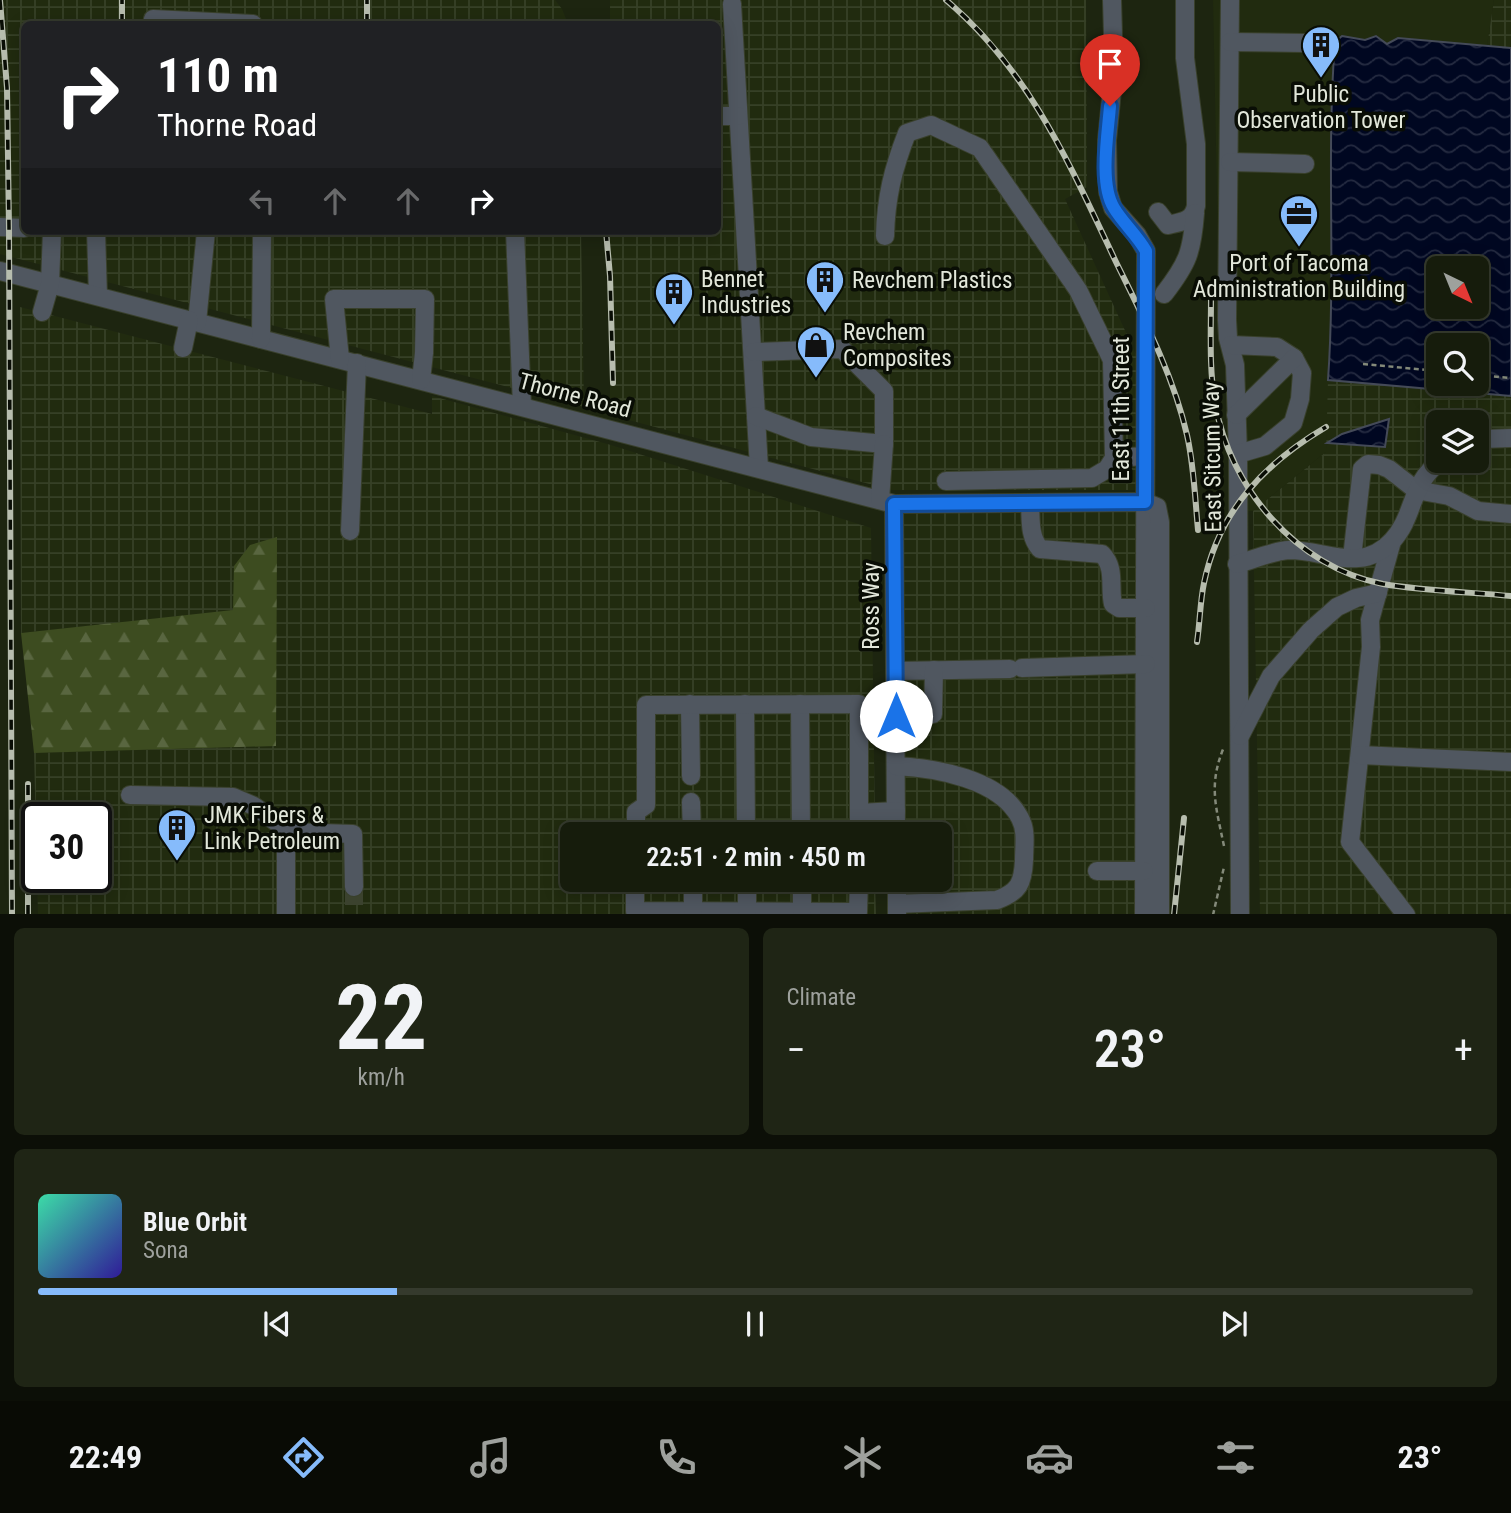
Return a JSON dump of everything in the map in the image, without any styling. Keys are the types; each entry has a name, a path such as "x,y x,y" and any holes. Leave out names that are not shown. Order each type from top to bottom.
{"street":[{"name":"East 11th Street","path":"1112,0 1114,70 1106,176 1114,208 1137,235 1146,251 1144,914"},
{"path":"1164,294 1184,269 1193,245 1198,193 1196,144 1185,58 1185,0"},
{"name":"East Sitcum Way","path":"1230,0 1227,320 1228,338 1235,365 1238,454 1232,741 1240,914"},
{"path":"732,4 759,468"},
{"path":"153,21 193,21"},
{"path":"1230,42 1305,43"},
{"path":"721,116 738,116"},
{"path":"885,236 886,201 894,167 907,133 931,125 980,148 1078,290 1112,360 1114,458 1107,469 1092,478 946,481"},
{"path":"1230,162 1305,164"},
{"path":"1158,212 1168,225 1188,220 1195,213"},
{"path":"0,227 21,228"},
{"path":"42,312 50,284 52,235"},
{"path":"96,235 98,296"},
{"path":"183,348 193,321 205,235"},
{"path":"261,339 262,235"},
{"path":"515,235 522,406"},
{"name":"Thorne Road","path":"0,271 887,502 1145,502"},
{"path":"350,531 348,361 334,299 425,299 421,380"},
{"path":"1231,345 1278,347 1294,358 1303,373 1300,399 1293,423 1265,446 1238,454"},
{"name":"Ross Way","path":"754,352 842,349 884,391 895,671 896,822"},
{"path":"1236,415 1294,358"},
{"path":"756,416 811,437 884,444"},
{"path":"1489,439 1511,438"},
{"path":"1114,458 1145,456"},
{"path":"1352,558 1362,469 1368,464 1379,464 1397,474 1416,490 1449,496 1478,512 1511,514"},
{"path":"1405,914 1350,842 1371,647 1370,620 1392,541 1426,473"},
{"path":"1145,502 1157,506 1160,522 1160,914"},
{"path":"1030,504 1034,542 1040,549 1102,554 1110,567 1113,604 1119,608 1146,608"},
{"path":"1237,564 1288,550 1330,557 1364,558 1392,541"},
{"path":"1232,741 1271,676 1311,630 1337,607 1356,598 1378,593"},
{"path":"895,671 1146,664"},
{"path":"896,716 933,714 934,670"},
{"path":"690,704 691,776"},
{"path":"745,704 746,822"},
{"path":"800,704 802,822"},
{"path":"636,822 636,812 646,805 646,705 859,704 859,822"},
{"path":"1360,755 1511,762"},
{"path":"896,766 944,772 997,792 1021,819 1024,833 1024,874 1019,887 1010,895 987,901 897,909"},
{"path":"131,795 233,797 254,806 290,832 353,834 354,887"},
{"path":"691,802 692,822"},
{"path":"859,813 896,811"},
{"path":"286,914 286,837 290,832"},
{"path":"1097,871 1144,871"},
{"path":"635,892 635,911 747,912 858,912 859,892"},
{"path":"693,892 693,911"},
{"path":"747,892 747,912"},
{"path":"802,892 802,912"}],"path":[{"path":"1363,365 1426,370"},
{"path":"1489,376 1511,378"},
{"path":"1224,854 1215,804 1214,777 1232,741"},
{"path":"1213,914 1225,862"}],"shaded area":[{"path":"0,0 555,0 562,9 567,21 21,21 21,235 581,235 584,407 0,254"},
{"path":"610,0 1086,0 1087,187 1065,199 1138,359 1140,490 892,490 610,415 610,235 721,235 721,21 610,21"},
{"path":"1213,0 1494,0 1487,46 1398,38 1387,44 1376,36 1365,40 1342,36 1331,89 1333,315 1326,452 1253,511 1229,513 1227,366 1220,341"},
{"path":"1494,0 1511,0 1511,48 1487,46"},
{"path":"20,307 432,414 432,396 611,445 871,528 875,822 560,822 560,892 875,892 876,914 38,914 37,893 112,893 112,802 35,802 34,753 276,746 276,606 21,633"},
{"path":"1328,380 1426,389 1426,396 1511,396 1511,914 1260,914 1253,511 1326,452"},
{"path":"1140,506 1146,914 902,914 902,892 952,892 952,822 901,822 896,510"}],"green space":[{"path":"277,537 276,746 34,753 21,633 233,610 234,566 250,545"}],"water":[{"path":"1342,36 1365,40 1376,36 1387,44 1398,38 1511,48 1511,396 1489,394 1489,333 1426,333 1426,389 1328,380 1332,84 1335,42"},
{"path":"1389,419 1385,447 1327,443 1342,434"}],"tunnel":[{"path":"354,887 354,914"}],"railway":[{"path":"0,0 7,88 9,227 12,914"},
{"path":"122,0 122,21"},
{"path":"367,0 367,21"},
{"path":"946,0 1002,57 1045,121 1082,190 1147,325 1166,368 1187,435 1198,530"},
{"path":"606,235 613,383"},
{"path":"1211,297 1212,377 1223,434 1235,465 1272,519 1296,542 1351,575 1383,584 1511,596"},
{"path":"1197,642 1203,590 1211,557 1233,511 1248,491 1283,456 1326,427"},
{"path":"28,784 28,914"},
{"path":"1174,914 1184,818"}],"place":[{"name":"Public Observation Tower","path":"1321,79"},
{"name":"Port of Tacoma Administration Building","path":"1299,248"},
{"name":"Revchem Plastics","path":"825,314"},
{"name":"Bennet Industries","path":"674,326"},
{"name":"Revchem Composites","path":"816,379"},
{"name":"JMK Fibers & Link Petroleum","path":"177,862"}],"route":[{"path":"896,716 894,504 1145,502 1146,251 1137,235 1114,208 1110,198 1106,176 1110,106"}]}
